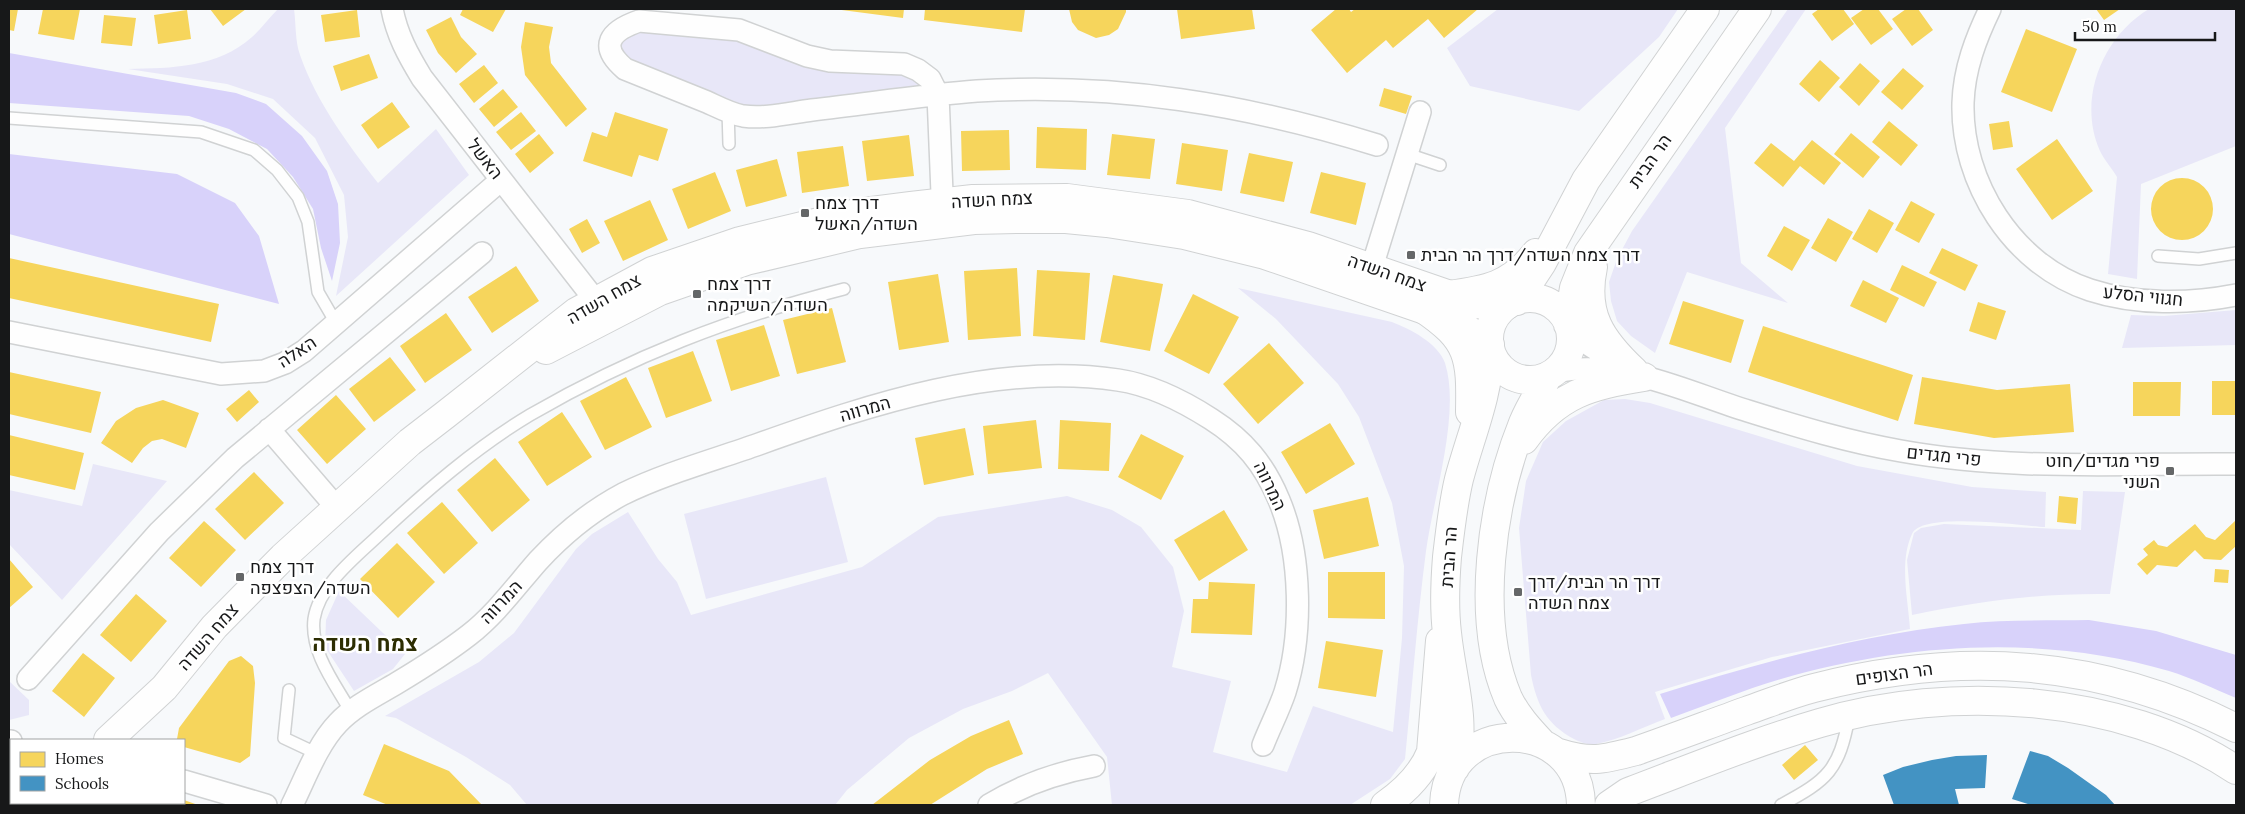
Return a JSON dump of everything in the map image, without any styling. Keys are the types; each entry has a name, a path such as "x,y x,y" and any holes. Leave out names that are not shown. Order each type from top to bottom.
{"main road":[{"path":"1552,374 1528,380 1514,378 1502,370 1490,348 1489,336 1492,322 1512,303 1542,263 1566,214 1586,180 1705,9"},
{"name":"הר הבית","path":"1569,329 1574,288 1588,253 1609,220 1757,9"},
{"name":"צמח השדה","path":"502,371 660,291 746,261 942,213 972,199 1067,198 1188,214 1270,234 1372,267 1476,304 1512,303"},
{"name":"צמח השדה","path":"109,739 164,688 237,603 410,442 576,312 595,300 652,272 740,241 856,213 942,213 974,220 1066,219 1184,235 1301,266 1422,308 1454,320 1490,348"},
{"path":"1448,295 1484,291 1510,278 1534,256 1566,214"},
{"path":"1609,220 1591,278 1591,308 1601,333 1619,357 1646,377"},
{"path":"1512,303 1534,298 1550,304 1561,313 1569,329 1568,353 1552,374 1523,423 1501,496 1492,562 1492,628 1498,663 1508,698 1522,722 1576,778 1581,805"},
{"path":"1422,308 1448,327 1466,351 1470,368 1468,448"},
{"name":"הר הבית","path":"1444,792 1460,747 1461,728 1459,701 1447,633 1446,582 1450,530 1457,489 1487,389 1490,348"},
{"path":"1511,462 1540,422 1573,395 1602,384 1646,377"},
{"path":"1385,805 1417,777 1426,765 1430,752 1446,582"},
{"name":"הר הצופים","path":"1444,792 1465,756 1492,740 1519,737 1582,761 1608,759 1636,751 1812,688 1878,674 1950,667 2039,669 2087,675 2169,697 2236,728"},
{"name":"צמח השדה","path":"138,739 164,688"},
{"name":"הר הצופים","path":"1609,805 1628,792 1788,734 1849,716 1883,709 1952,702 1992,701 2081,710 2118,718 2156,730 2208,754 2236,770"}],"street":[{"name":"האשל","path":"392,9 395,26 403,47 422,78 595,300"},
{"name":"חגווי הסלע","path":"1990,9 1977,36 1968,66 1963,101 1964,136 1971,167 2001,224 2018,244 2063,277 2090,290 2126,298 2162,301 2205,300 2236,295"},
{"path":"942,213 938,96 930,79 918,70 904,64 830,61 807,56 739,30 639,21 624,26 612,36 609,46 612,58 624,69 740,116 763,118 938,96 977,91 1038,90 1174,98 1277,116 1377,145"},
{"path":"1372,267 1420,112"},
{"name":"האלה","path":"9,332 221,374 243,374 264,371 285,363 304,351 501,180"},
{"path":"28,679 165,526 228,464 482,254"},
{"name":"פרי מגדים","path":"1569,329 1590,348 1646,377"},
{"name":"פרי מגדים","path":"1552,374 1578,367 1606,368 1646,377 1853,442 1939,457 2054,465 2236,464"},
{"name":"המרווה","path":"292,805 318,754 337,724 351,712 471,633 565,534 584,518 624,494 652,482 816,424 891,402 1000,380 1037,377 1119,380 1153,389 1181,401 1240,440 1256,456 1270,478 1284,509 1293,542 1298,579 1297,614 1286,689 1263,745"},
{"path":"269,429 337,508"},
{"path":"989,805 1051,775 1094,766"},
{"path":"185,781 266,805"}],"lane":[{"path":"728,110 729,144"},
{"path":"9,118 200,132 254,150 277,170 298,197 308,222 318,292 336,323"},
{"path":"1407,154 1440,165"},
{"path":"2158,256 2199,259 2236,253"},
{"path":"351,712 326,668 314,641 314,619 324,592 361,552 424,494 461,464 529,416 637,360 719,325 844,289"},
{"path":"288,690 284,738 318,754"},
{"path":"1781,805 1823,778 1834,768 1841,754 1849,716"}],"shaded area":[{"path":"278,9 294,9 298,50 315,90 344,138 378,183 436,129 469,175 336,296 348,237 344,195 315,138 273,99 227,84 128,69 177,67 224,55 252,37"},
{"path":"1498,9 1678,9 1659,37 1579,111 1470,86 1447,48"},
{"path":"1788,9 1806,9 1725,128 1741,263 1788,303 1687,272 1655,353 1631,336 1617,321 1611,301 1609,282 1617,259 1632,231"},
{"path":"2149,9 2236,9 2236,146 2141,184 2137,279 2108,274 2117,177 2100,151 2091,111 2098,71 2107,53 2118,36 2132,21"},
{"path":"640,31 737,39 901,73 922,85 762,108 743,107 629,60 621,53 620,41"},
{"path":"9,53 236,93 266,104 302,136 327,171 338,204 340,243 332,281 321,248 313,209 293,177 267,149 229,129 189,116 9,103"},
{"path":"9,154 177,174 235,203 259,236 279,304 9,234"},
{"path":"1238,288 1392,322 1430,343 1445,363 1449,383 1448,431 1426,551 1405,759 1390,779 1350,805 1112,805 1107,757 1048,673 1012,691 963,709 909,738 847,790 835,805 527,805 510,785 466,757 396,718 385,716 479,662 514,633 576,549 592,534 628,512 658,559 677,582 691,615 862,567 938,517 1067,496 1112,510 1141,527 1173,567 1184,611 1172,667 1231,681 1213,752 1287,772 1313,706 1393,732 1402,638 1404,566 1392,503 1359,417 1338,384 1276,319"},
{"path":"2236,310 2236,345 2122,348 2131,315 2164,316"},
{"path":"1625,399 1650,403 1857,466 1972,487 2046,492 2045,527 1952,521 1920,527 1912,534 1906,556 1905,581 1910,629 1772,657 1655,692 1665,719 1613,740 1594,744 1585,743 1574,739 1556,727 1544,713 1536,696 1531,675 1519,528 1526,481 1543,442 1566,421 1604,400"},
{"path":"93,464 167,481 62,600 9,544 9,490 82,506"},
{"path":"826,477 848,562 706,599 684,514"},
{"path":"2083,491 2125,492 2110,594 2059,595 2011,599 1912,615 1907,560 1914,533 1921,528 1944,524 2081,530"},
{"path":"339,591 405,654 393,669 354,691 325,647 326,620"},
{"path":"2089,620 2156,631 2236,655 2236,698 2178,674 2122,659 2024,648 1926,651 1877,657 1828,667 1767,683 1671,718 1660,694 1810,651 1887,635 1979,622"},
{"path":"9,681 29,700 29,715 9,720"}],"building: Homes":[{"path":"9,9 18,9 14,31 9,30"},
{"path":"43,9 80,9 74,40 38,34"},
{"path":"210,9 246,9 223,26"},
{"path":"463,9 506,9 493,32 460,15"},
{"path":"834,9 904,9 903,18"},
{"path":"925,9 1025,9 1022,32 924,20"},
{"path":"1069,9 1126,9 1126,12 1118,29 1109,35 1096,38 1078,30 1072,22"},
{"path":"1177,9 1252,9 1255,29 1181,39"},
{"path":"1336,9 1349,9 1351,12 1355,9 1478,9 1444,38 1428,19 1393,48 1386,40 1347,73 1311,30"},
{"path":"1819,9 1843,9 1854,24 1832,41 1812,14"},
{"path":"1864,9 1878,9 1893,29 1871,45 1851,18"},
{"path":"1906,9 1918,9 1933,30 1912,46 1892,19"},
{"path":"2096,9 2120,9 2104,20"},
{"path":"187,10 191,39 158,44 154,15"},
{"path":"357,10 360,37 325,42 321,15"},
{"path":"104,15 136,18 132,46 101,43"},
{"path":"451,17 461,37 477,54 456,73 438,53 426,30"},
{"path":"525,22 553,27 549,47 551,63 587,109 566,127 525,75 521,47"},
{"path":"2026,29 2077,49 2052,112 2001,92"},
{"path":"369,54 378,78 341,91 333,66"},
{"path":"1820,60 1840,78 1819,102 1799,84"},
{"path":"1860,63 1880,81 1859,106 1839,87"},
{"path":"484,65 498,83 474,103 459,84"},
{"path":"1903,68 1924,86 1902,110 1881,92"},
{"path":"1384,88 1412,96 1406,114 1379,106"},
{"path":"503,89 518,107 494,127 479,109"},
{"path":"392,102 410,127 378,149 361,125"},
{"path":"521,112 536,131 511,150 496,132"},
{"path":"615,112 668,129 658,161 639,155 632,177 583,161 592,132 607,137"},
{"path":"1889,121 1918,145 1901,166 1872,142"},
{"path":"2009,121 2013,147 1993,150 1989,124"},
{"path":"1037,127 1087,129 1086,170 1036,168"},
{"path":"1009,130 1010,170 962,171 961,131"},
{"path":"1851,133 1880,157 1863,178 1834,154"},
{"path":"539,134 554,153 530,173 515,154"},
{"path":"1112,134 1155,139 1150,179 1107,175"},
{"path":"909,135 914,176 867,181 862,141"},
{"path":"2057,139 2093,191 2052,220 2016,169"},
{"path":"1812,140 1841,163 1824,185 1800,166 1783,187 1754,163 1771,143 1794,161"},
{"path":"1182,143 1228,150 1222,191 1176,184"},
{"path":"843,146 849,186 802,193 797,152"},
{"path":"1249,153 1293,162 1284,202 1240,193"},
{"path":"777,159 787,196 746,207 736,170"},
{"path":"715,172 731,211 688,229 672,189"},
{"path":"1321,172 1366,183 1356,225 1310,213"},
{"path":"2182,178 2194,180 2204,187 2211,197 2213,209 2211,221 2204,231 2194,238 2182,240 2170,238 2160,231 2153,221 2151,209 2153,197 2160,187 2170,180"},
{"path":"650,200 668,240 623,261 604,221"},
{"path":"1911,201 1935,214 1919,243 1895,230"},
{"path":"1869,209 1894,223 1877,253 1852,239"},
{"path":"1828,218 1853,232 1836,262 1811,248"},
{"path":"587,219 600,243 582,253 569,229"},
{"path":"1784,226 1810,240 1792,271 1767,256"},
{"path":"1942,248 1978,265 1965,291 1929,273"},
{"path":"9,258 219,304 211,342 9,298"},
{"path":"1902,265 1937,282 1924,307 1890,290"},
{"path":"516,266 539,301 492,333 468,297"},
{"path":"1017,268 1021,336 968,340 964,271"},
{"path":"1037,270 1090,273 1085,340 1033,336"},
{"path":"938,274 949,342 899,350 888,282"},
{"path":"1113,275 1163,284 1150,351 1100,342"},
{"path":"1863,280 1899,298 1886,323 1850,306"},
{"path":"1193,294 1239,317 1209,374 1164,351"},
{"path":"1683,301 1744,320 1731,363 1669,344"},
{"path":"1978,302 2006,311 1996,340 1969,331"},
{"path":"832,308 846,362 797,374 783,320"},
{"path":"446,313 472,350 425,383 400,346"},
{"path":"764,325 780,376 731,391 716,340"},
{"path":"1763,326 1913,375 1898,421 1748,372"},
{"path":"1269,343 1304,383 1258,424 1223,384"},
{"path":"693,351 712,401 666,418 648,368"},
{"path":"390,357 416,390 374,422 349,389"},
{"path":"9,372 101,392 91,433 9,414"},
{"path":"626,377 652,427 605,450 580,401"},
{"path":"1922,377 1997,390 2070,384 2074,432 1994,438 1914,424"},
{"path":"2212,381 2236,381 2236,415 2212,415"},
{"path":"2133,382 2181,382 2180,416 2133,416"},
{"path":"249,390 259,402 237,422 226,409"},
{"path":"336,395 366,429 327,464 297,430"},
{"path":"163,400 199,413 186,448 162,439 152,441 143,448 132,463 101,443 116,421 136,408"},
{"path":"562,412 592,457 547,486 518,442"},
{"path":"1036,420 1042,468 988,474 983,426"},
{"path":"1060,420 1111,423 1109,471 1058,469"},
{"path":"1330,423 1355,464 1306,494 1281,452"},
{"path":"965,428 974,475 924,485 915,438"},
{"path":"1141,434 1184,456 1161,500 1118,477"},
{"path":"9,435 84,453 75,490 9,475"},
{"path":"495,458 530,500 492,532 457,490"},
{"path":"254,472 284,503 245,540 215,509"},
{"path":"2059,496 2078,498 2076,524 2057,522"},
{"path":"1368,497 1379,546 1324,559 1313,510"},
{"path":"442,502 478,543 444,574 407,533"},
{"path":"1224,510 1248,550 1199,581 1174,540"},
{"path":"2236,520 2236,546 2221,560 2204,559 2195,550 2177,567 2157,565 2147,575 2137,564 2148,555 2143,549 2154,540 2158,545 2167,547 2195,524 2206,537 2215,540"},
{"path":"204,521 236,550 201,587 169,558"},
{"path":"397,543 435,582 398,618 360,579"},
{"path":"9,559 33,587 9,608"},
{"path":"2215,569 2229,570 2228,583 2214,582"},
{"path":"1328,572 1385,572 1385,619 1328,618"},
{"path":"1209,582 1255,584 1252,635 1191,633 1193,599 1208,599"},
{"path":"136,594 167,621 131,662 100,635"},
{"path":"1326,641 1383,650 1376,697 1318,688"},
{"path":"83,653 115,678 84,717 52,691"},
{"path":"241,656 253,666 255,683 250,756 240,763 185,747 185,739 177,739 179,728 229,661"},
{"path":"1009,720 1023,754 987,769 930,805 872,805 930,760 971,736"},
{"path":"384,744 449,771 482,805 388,805 363,795"},
{"path":"1805,745 1818,760 1794,780 1782,765"},
{"path":"9,779 10,804 38,804 38,805 9,805"},
{"path":"185,800 198,805 145,805 185,804"}],"building: Schools":[{"path":"2030,751 2048,756 2068,768 2106,795 2115,805 2031,805 2012,799"},
{"path":"1987,755 1985,788 1955,789 1959,805 1894,805 1883,775 1903,767 1932,760 1956,756"}],"place":[{"name":"דרך צמח השדה/האשל","path":"805,213"},
{"name":"דרך צמח השדה/דרך הר הבית","path":"1411,255"},
{"name":"דרך צמח השדה/השיקמה","path":"697,294"},
{"name":"פרי מגדים/חוט השני","path":"2170,471"},
{"name":"דרך צמח השדה/הצפצפה","path":"240,577"},
{"name":"דרך הר הבית/דרך צמח השדה","path":"1518,592"}],"district":[{"name":"צמח השדה","path":"365,643"}]}
